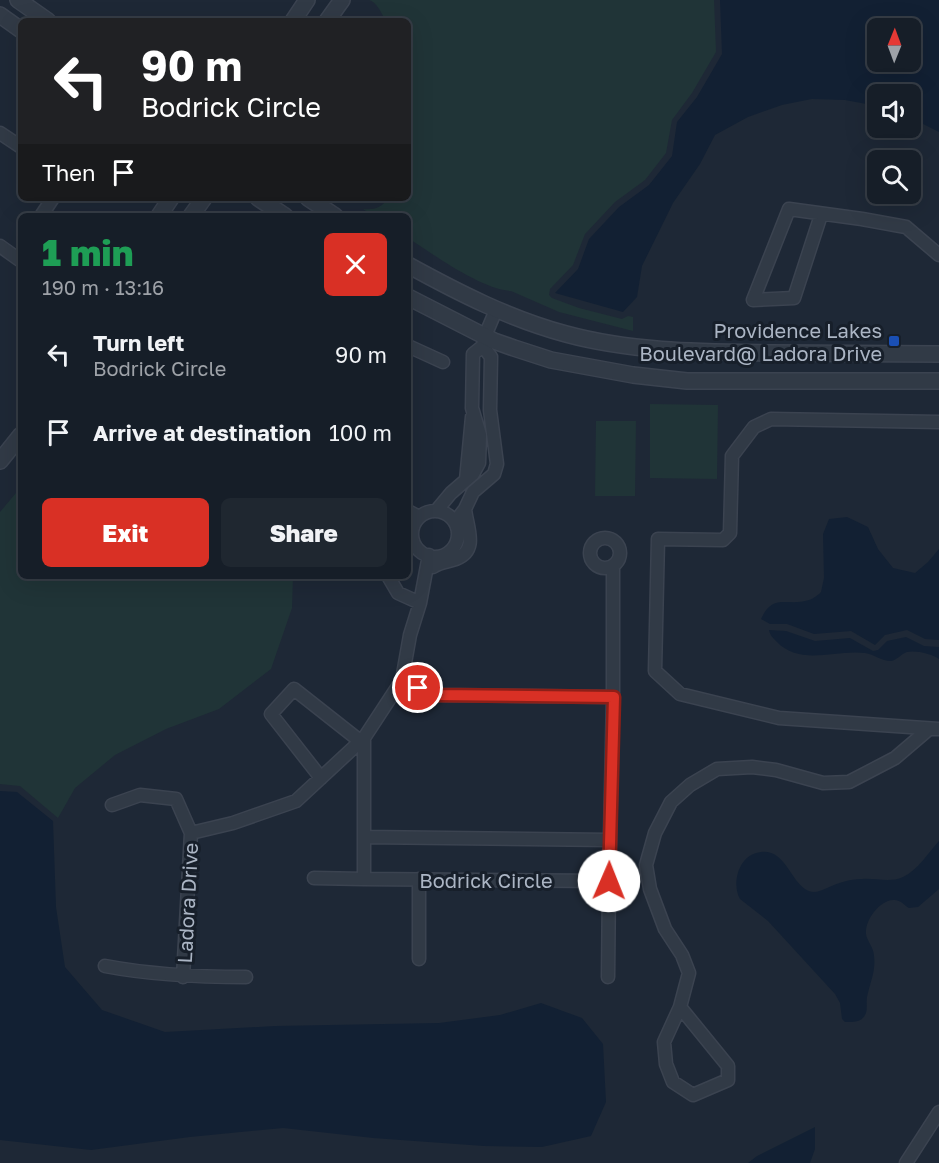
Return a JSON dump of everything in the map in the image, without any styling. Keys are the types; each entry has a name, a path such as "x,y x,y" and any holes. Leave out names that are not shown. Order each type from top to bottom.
{"street":[{"path":"18,0 44,18"},
{"path":"295,18 307,0"},
{"path":"329,18 342,0"},
{"path":"0,15 18,28"},
{"path":"0,133 18,145"},
{"path":"262,201 280,213"},
{"path":"312,201 330,213"},
{"path":"821,215 794,298 753,300 789,209 906,227 939,255"},
{"path":"0,246 18,254"},
{"path":"411,266 453,290 521,320 568,335 617,344 671,350 723,352 939,354"},
{"path":"411,299 484,341 551,360 633,375 687,381 939,381"},
{"path":"436,511 473,474 479,463 480,435 472,413 473,354 484,341 496,310"},
{"path":"454,522 465,509 473,492 494,474 497,464 490,410 491,357 484,341"},
{"path":"411,347 443,362"},
{"path":"934,729 779,718 680,694 655,671 657,539 723,540 730,532 732,456 754,427 771,419 939,422"},
{"path":"0,461 18,439"},
{"path":"425,574 438,564 455,560 469,550 470,531 465,509"},
{"path":"436,511 450,517 458,535 453,548 442,555 429,555 417,548 412,536 414,514 436,511"},
{"name":"Ladora Drive","path":"183,977 190,833 233,823 296,801 362,740 402,680 429,555"},
{"path":"608,977 614,697 613,566"},
{"path":"390,579 398,594 420,603"},
{"path":"402,680 435,695 614,697"},
{"path":"321,778 271,714 294,688 362,740 364,879"},
{"path":"680,1007 728,1066 728,1080 693,1095 673,1082 666,1064 664,1042 680,1007 689,972 682,955 665,929 650,890 646,865 655,833 671,802 690,785 717,769 752,767 776,770 823,783 849,782 896,758 934,729"},
{"path":"112,805 140,795 176,799 190,833"},
{"name":"Bodrick Circle","path":"364,837 610,840"},
{"name":"Bodrick Circle","path":"314,878 609,881"},
{"path":"419,879 419,959"},
{"path":"105,966 183,977 246,977"},
{"path":"906,1163 939,1112"}],"green space":[{"path":"369,0 714,0 716,52 692,93 672,120 666,153 645,180 615,202 585,234 573,265 550,289 549,295 552,298 579,308 622,319 628,316 633,317 633,331 559,312 511,291 499,289 472,278 411,240 411,213 369,213 363,209 377,208 386,201 411,201 411,18 384,18 374,3"},
{"path":"650,404 718,405 717,479 650,478"},
{"path":"596,421 636,421 635,496 595,496"},
{"path":"18,491 18,579 293,579 292,608 271,669 219,709 166,729 115,755 75,788 58,818 20,786 0,784 0,512"}],"water":[{"path":"720,0 939,0 939,132 921,123 921,84 867,84 867,104 845,100 812,99 782,105 748,117 715,135 700,164 673,203 642,266 637,297 623,312 555,293 578,269 589,239 619,207 649,185 672,156 677,122 697,97 722,54"},
{"path":"847,517 868,527 878,549 893,568 915,573 939,549 939,640 925,639 907,630 885,635 875,645 851,631 814,634 787,624 770,624 761,619 770,606 776,603 801,602 821,592 824,578 823,534 829,519"},
{"path":"769,630 786,631 815,641 850,638 873,651 878,650 887,641 906,637 924,646 939,647 939,659 915,652 907,652 891,661 854,652 807,655 785,649 772,637"},
{"path":"0,791 17,792 53,821 56,907 65,967 102,1010 165,1032 275,1026 439,1023 500,1015 541,1003 582,1018 603,1044 606,1102 591,1136 542,1147 484,1146 373,1138 283,1128 91,1150 0,1140"},
{"path":"939,841 939,889 918,907 909,908 898,900 888,901 870,917 866,934 874,953 874,967 866,1013 863,1018 856,1021 845,1022 842,1019 840,1003 835,994 768,921 740,899 737,892 739,870 747,858 753,854 769,852 775,855 800,884 810,892 816,892 853,880 888,880 903,877 918,866"},
{"path":"815,1127 815,1149 810,1163 748,1163 757,1156"}],"place":[{"name":"Providence Lakes Boulevard@ Ladora Drive","path":"894,341"}],"route":[{"path":"418,688 435,695 614,697 609,881"}]}
